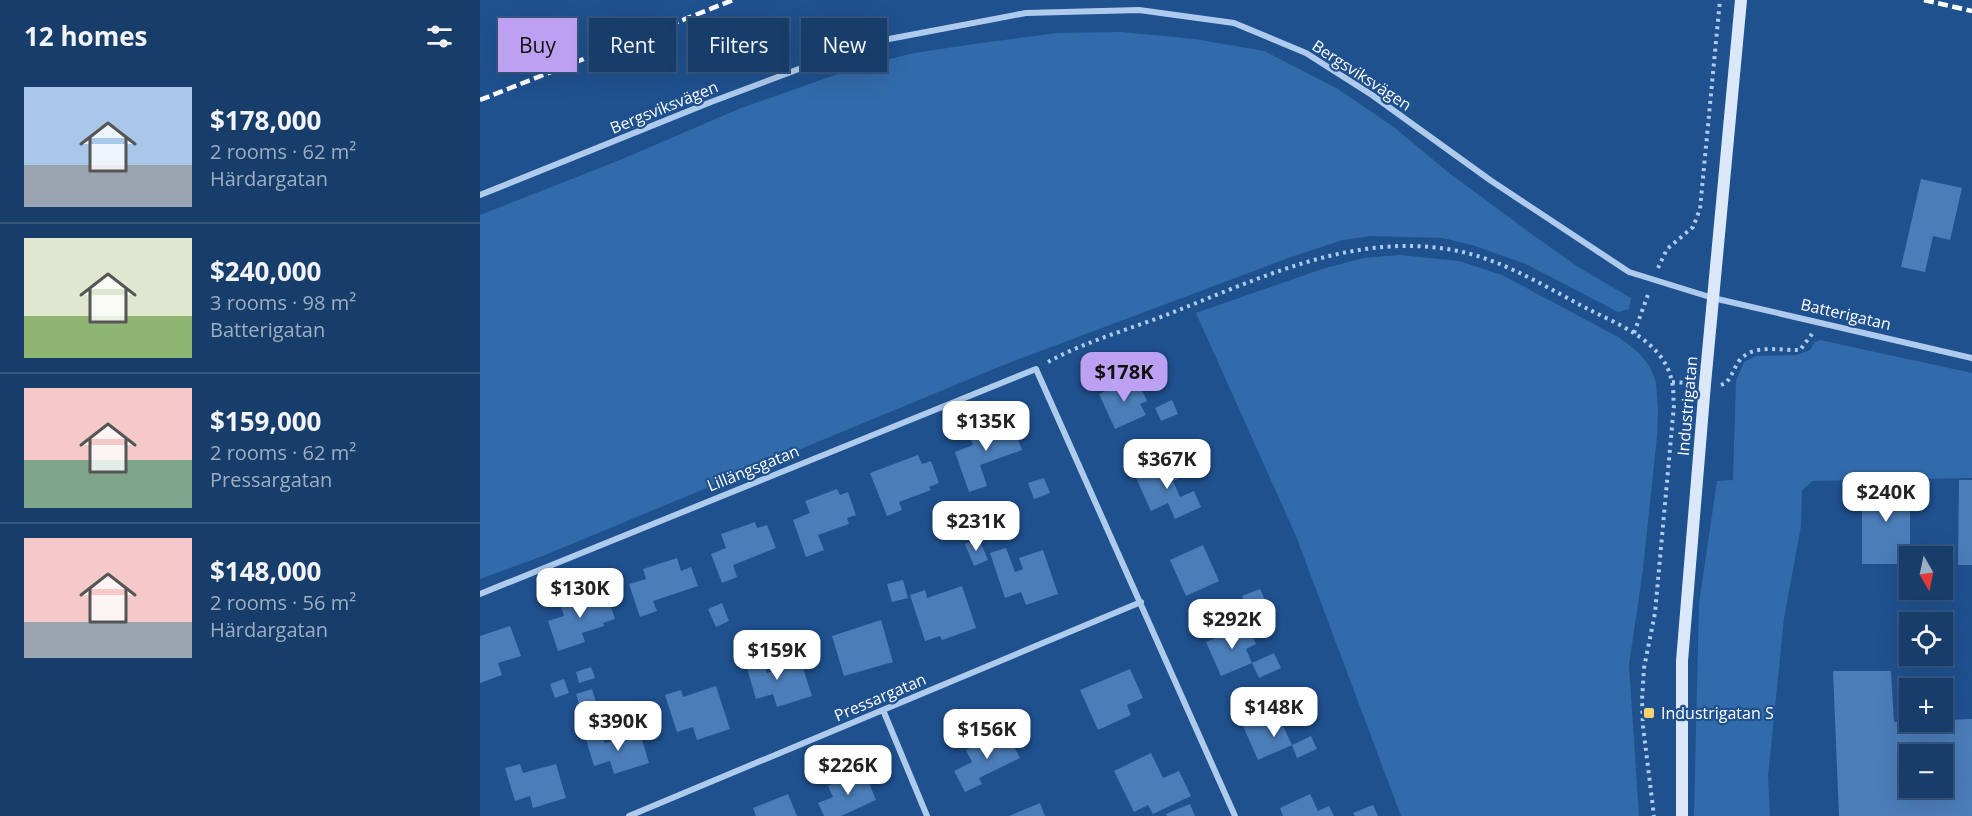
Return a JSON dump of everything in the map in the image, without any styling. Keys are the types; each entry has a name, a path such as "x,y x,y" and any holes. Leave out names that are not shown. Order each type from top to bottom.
{"street":[{"name":"Industrigatan","path":"1682,816 1682,661 1705,384 1742,0"},
{"name":"Bergsviksvägen","path":"480,195 711,102 868,43 1026,13 1139,10 1234,23 1306,53 1372,95 1490,180 1629,272 1713,298"},
{"name":"Batterigatan","path":"1713,298 1972,358"},
{"name":"Lillängsgatan","path":"480,594 1036,369"},
{"path":"1036,369 1235,816"},
{"name":"Pressargatan","path":"629,816 1141,602"},
{"path":"882,710 927,816"}],"path":[{"path":"1634,333 1663,254 1692,227 1700,209 1720,0"},
{"path":"1036,369 1058,357 1242,285 1326,256 1376,247 1420,246 1458,251 1481,257 1634,333 1653,348 1666,365 1672,382 1674,405 1655,613 1644,668 1642,700 1654,816"},
{"path":"1672,382 1722,385 1726,383 1738,363 1749,353 1766,349 1800,350 1818,322"}],"shaded area":[{"path":"1121,32 1195,39 1264,51 1338,89 1395,128 1449,173 1533,235 1578,267 1631,298 1629,309 1618,312 1526,264 1475,246 1443,238 1371,236 1343,240 1291,257 1001,366 545,555 480,579 480,215 620,160 741,108 844,72 887,72 887,60 914,53 1057,33"},
{"path":"1400,255 1459,261 1502,275 1620,338 1640,354 1650,367 1656,382 1657,436 1643,569 1629,665 1639,816 1401,816 1296,536 1196,313 1322,269 1364,258"},
{"path":"1820,340 1972,373 1972,478 1813,481 1802,490 1801,526 1784,618 1768,776 1770,816 1694,816 1699,604 1717,481 1733,480 1736,381 1744,362 1756,356 1797,355 1810,350 1815,342"}],"building":[{"path":"1921,179 1962,188 1950,240 1933,236 1925,272 1901,267"},
{"path":"1136,377 1147,401 1140,404 1146,415 1115,429 1099,394"},
{"path":"1172,400 1178,414 1161,421 1155,408"},
{"path":"999,420 1003,432 1014,428 1022,450 980,465 987,486 969,492 955,452 973,445 968,431"},
{"path":"918,455 922,464 931,461 939,483 929,487 931,490 899,502 902,510 887,516 870,473"},
{"path":"1177,460 1184,476 1173,481 1180,497 1194,491 1201,507 1175,519 1168,503 1151,511 1136,478"},
{"path":"1044,478 1050,493 1034,499 1028,483"},
{"path":"1959,480 1972,480 1972,565 1958,565"},
{"path":"1910,482 1910,546 1899,546 1899,564 1862,564 1862,483"},
{"path":"837,489 840,495 848,492 856,515 847,518 849,524 818,535 824,550 806,557 793,520 810,513 805,501"},
{"path":"966,506 977,514 966,530 955,522"},
{"path":"755,522 757,528 767,525 776,548 733,565 737,577 722,583 711,554 726,548 721,534"},
{"path":"979,539 988,560 974,566 965,544"},
{"path":"1203,545 1219,581 1186,596 1170,560"},
{"path":"1006,548 1015,572 1023,569 1019,558 1043,550 1058,594 1026,605 1021,592 1005,598 990,553"},
{"path":"677,558 681,571 691,567 698,586 653,601 657,611 640,617 629,584 646,579 643,569"},
{"path":"903,580 908,598 892,602 887,584"},
{"path":"962,586 976,628 942,640 940,636 925,641 910,595 925,590 927,598"},
{"path":"1260,589 1265,600 1247,607 1242,596"},
{"path":"592,590 594,598 607,594 615,619 603,623 604,626 582,633 585,642 558,651 548,621 564,616 559,601"},
{"path":"722,603 729,621 716,627 708,609"},
{"path":"881,620 893,662 844,676 832,636"},
{"path":"1247,624 1256,644 1246,649 1252,663 1221,676 1206,642"},
{"path":"510,626 521,656 498,663 502,675 480,683 480,636"},
{"path":"760,650 767,673 801,662 812,696 777,707 773,694 756,699 743,655"},
{"path":"1274,653 1281,668 1259,678 1252,663"},
{"path":"591,667 595,678 579,683 576,672"},
{"path":"1130,669 1143,698 1127,705 1131,715 1098,730 1080,690"},
{"path":"1833,671 1891,671 1894,722 1899,722 1899,732 1953,732 1953,720 1972,719 1972,816 1839,816"},
{"path":"564,679 569,693 555,698 550,684"},
{"path":"716,686 730,729 697,740 693,727 677,732 665,695 681,690 683,697"},
{"path":"592,689 596,702 580,707 576,694"},
{"path":"1276,711 1292,745 1258,760 1243,726"},
{"path":"601,731 605,743 640,733 649,763 614,774 610,761 594,766 585,736"},
{"path":"1006,731 1020,758 979,778 982,784 965,792 954,771 972,762 966,750"},
{"path":"1311,736 1317,749 1297,758 1292,745"},
{"path":"1151,753 1163,778 1179,771 1191,796 1153,814 1148,805 1134,812 1114,771"},
{"path":"520,764 523,773 556,764 566,798 533,808 530,796 515,801 505,768"},
{"path":"864,771 876,800 841,816 824,816 818,803 833,797 828,786"},
{"path":"788,794 797,816 756,816 753,808"},
{"path":"1310,794 1318,811 1329,806 1334,816 1283,816 1280,808"},
{"path":"1040,803 1045,816 1009,816"},
{"path":"1190,804 1195,816 1167,816 1166,814"},
{"path":"1373,805 1378,816 1355,816 1353,813"}],"railway":[{"path":"480,100 733,0"},
{"path":"1924,0 1972,11"}],"place":[{"name":"Industrigatan S","path":"1649,713"}]}
